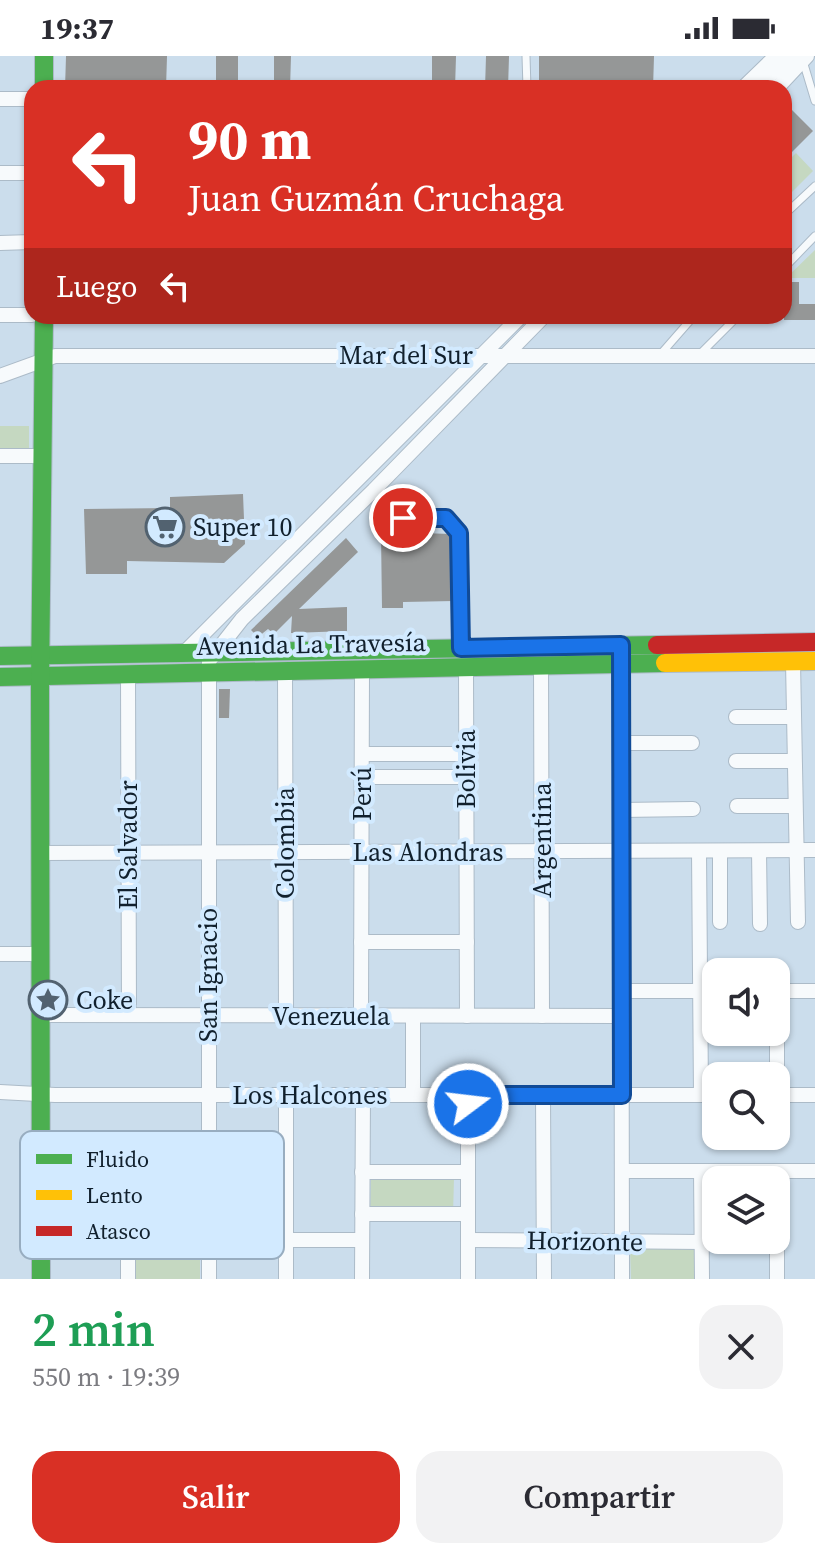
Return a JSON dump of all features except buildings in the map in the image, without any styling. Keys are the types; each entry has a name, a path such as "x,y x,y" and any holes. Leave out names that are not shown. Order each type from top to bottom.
{"street":[{"path":"44,56 44,80"},
{"path":"751,80 776,56"},
{"path":"767,80 801,58"},
{"path":"783,80 801,58"},
{"path":"0,99 24,99"},
{"path":"0,173 24,173"},
{"path":"0,243 24,242"},
{"path":"0,315 24,315"},
{"path":"40,1131 44,324"},
{"path":"185,652 513,324"},
{"path":"214,652 242,619 374,490 536,324"},
{"name":"Mar del Sur","path":"0,376 55,356 815,356"},
{"path":"0,456 42,456"},
{"name":"Avenida La Travesía","path":"0,677 541,665 621,655 815,642"},
{"name":"Avenida La Travesía","path":"0,656 461,648 815,661"},
{"name":"San Ignacio","path":"209,1131 207,672 214,652"},
{"path":"621,655 622,1279"},
{"path":"793,662 798,922"},
{"name":"Argentina","path":"541,665 542,1016"},
{"name":"Bolivia","path":"466,667 467,1016"},
{"name":"Perú","path":"361,1016 362,668"},
{"name":"Colombia","path":"285,670 286,1015"},
{"name":"El Salvador","path":"128,674 129,1015"},
{"path":"736,717 793,717"},
{"path":"621,743 692,743"},
{"path":"362,754 466,754"},
{"path":"736,761 794,761"},
{"path":"362,777 466,777"},
{"path":"737,806 795,806"},
{"path":"621,810 693,809"},
{"name":"Las Alondras","path":"40,853 815,850"},
{"path":"699,851 700,991 705,1062"},
{"path":"720,851 720,922"},
{"path":"759,851 760,924"},
{"path":"361,942 467,942"},
{"path":"0,954 40,954"},
{"path":"621,991 700,991"},
{"path":"790,991 815,991"},
{"name":"Venezuela","path":"40,1015 622,1016"},
{"path":"413,1016 413,1095"},
{"name":"Los Halcones","path":"0,1092 209,1096 702,1095"},
{"path":"286,1095 286,1279"},
{"path":"362,1279 363,1095"},
{"path":"468,1095 468,1279"},
{"path":"543,1095 544,1279"},
{"path":"790,1095 815,1095"},
{"path":"622,1171 701,1171 702,1242"},
{"path":"790,1171 815,1171"},
{"path":"362,1172 468,1172"},
{"path":"362,1214 468,1214"},
{"path":"286,1240 362,1240"},
{"name":"Horizonte","path":"468,1240 702,1242"},
{"path":"702,1254 702,1279"},
{"path":"777,1254 777,1279"},
{"path":"41,1259 41,1279"}],"lane":[{"path":"526,56 527,80"},
{"path":"801,58 815,101"},
{"path":"792,208 815,186"},
{"path":"792,260 815,236"},
{"path":"659,356 687,324"},
{"path":"699,355 730,324"},
{"path":"374,490 403,518 446,518 459,533 461,648"}],"green space":[{"path":"796,153 813,171 792,192 792,157"},
{"path":"815,250 815,278 792,278 792,272"},
{"path":"0,426 29,426 29,451 0,451"},
{"path":"371,1176 454,1178 453,1216 370,1218"},
{"path":"695,1248 696,1279 631,1279 630,1249"},
{"path":"135,1259 200,1259 200,1279 135,1279"}],"traffic: fast":[{"path":"44,56 44,80"},
{"path":"41,1131 40,686 44,324"},
{"path":"0,656 657,645"},
{"path":"0,677 665,663"},
{"path":"41,1259 41,1279"}],"traffic: slow":[{"path":"665,663 815,661"}],"traffic: jam":[{"path":"657,645 815,642"}],"place":[{"name":"Super 10","path":"165,527"},
{"name":"Coke","path":"48,1000"}],"route":[{"path":"403,518 446,518 459,533 461,648 621,645 622,1095 468,1095 468,1104"}]}
